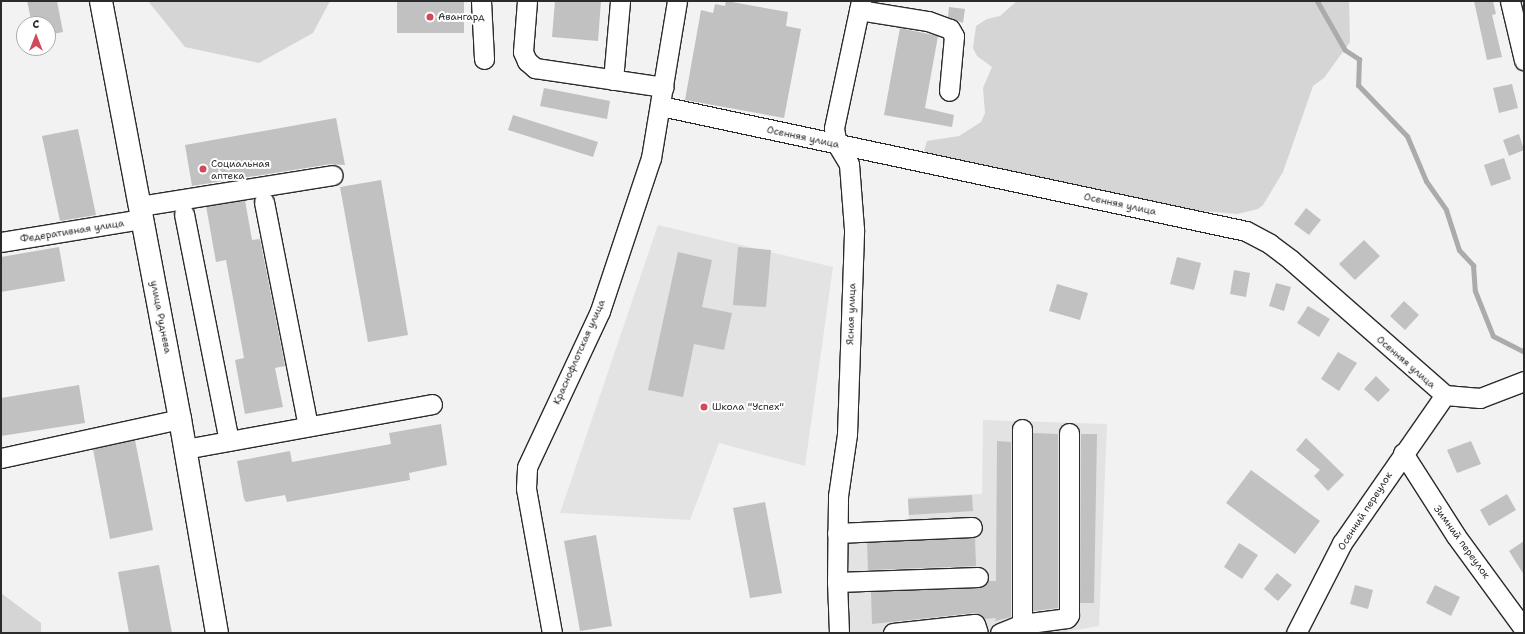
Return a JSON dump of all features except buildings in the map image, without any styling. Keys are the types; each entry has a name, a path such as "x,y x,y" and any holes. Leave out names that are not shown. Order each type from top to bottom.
{"main road":[{"name":"улица Руднева","path":"101,1 180,418 217,633"}],"street":[{"path":"482,1 484,59"},
{"path":"528,1 524,52 527,61 535,68 664,87"},
{"path":"613,80 620,1"},
{"name":"Краснофлотская улица","path":"552,633 526,488 527,467 600,311 651,158 664,87 677,1"},
{"path":"1510,1 1524,60"},
{"path":"860,5 928,21 950,28 954,36 949,91"},
{"name":"Ясная улица","path":"839,633 837,582 838,496 847,434 854,229 849,164 837,144 834,128 846,82 860,5"},
{"name":"Осенняя улица","path":"660,106 1246,231 1270,244 1291,260 1445,395 1480,398 1524,381"},
{"name":"Федеративная улица","path":"1,242 333,175"},
{"path":"264,202 308,426"},
{"path":"184,214 229,441"},
{"name":"Осенний переулок","path":"1296,633 1342,544 1403,452 1445,395"},
{"path":"185,449 432,404"},
{"path":"1,458 180,418"},
{"path":"1022,429 1022,624"},
{"path":"1000,633 1022,624 1067,618 1069,615 1069,433"},
{"name":"Зимний переулок","path":"1403,452 1456,536 1524,629"},
{"path":"837,533 972,527"},
{"path":"837,582 978,577"},
{"path":"893,633 974,624 978,633"}],"shaded area":[{"path":"148,1 330,1 313,33 259,63 185,47"},
{"path":"1017,1 1349,1 1350,42 1324,78 1313,86 1283,172 1263,205 1258,209 1237,214 1192,210 924,151 927,141 959,136 981,122 985,113 983,88 992,67 977,56 973,48 976,26 987,19 1000,16"},
{"name":"Школа \"Успех\"","path":"658,225 833,267 805,466 719,443 690,520 560,513"},
{"path":"983,420 1107,424 1099,626 1059,633 841,633 841,527 909,523 908,497 982,494"},
{"path":"1,593 41,623 41,633 1,633"}],"waterway":[{"path":"1317,1 1345,50 1359,59 1358,85 1407,136 1426,181 1446,210 1459,250 1473,265 1475,291 1493,336 1524,352"}],"place":[{"name":"Авангард","path":"430,17"},
{"name":"Социальная аптека","path":"203,169"},
{"name":"Школа \"Успех\"","path":"704,407"}]}
